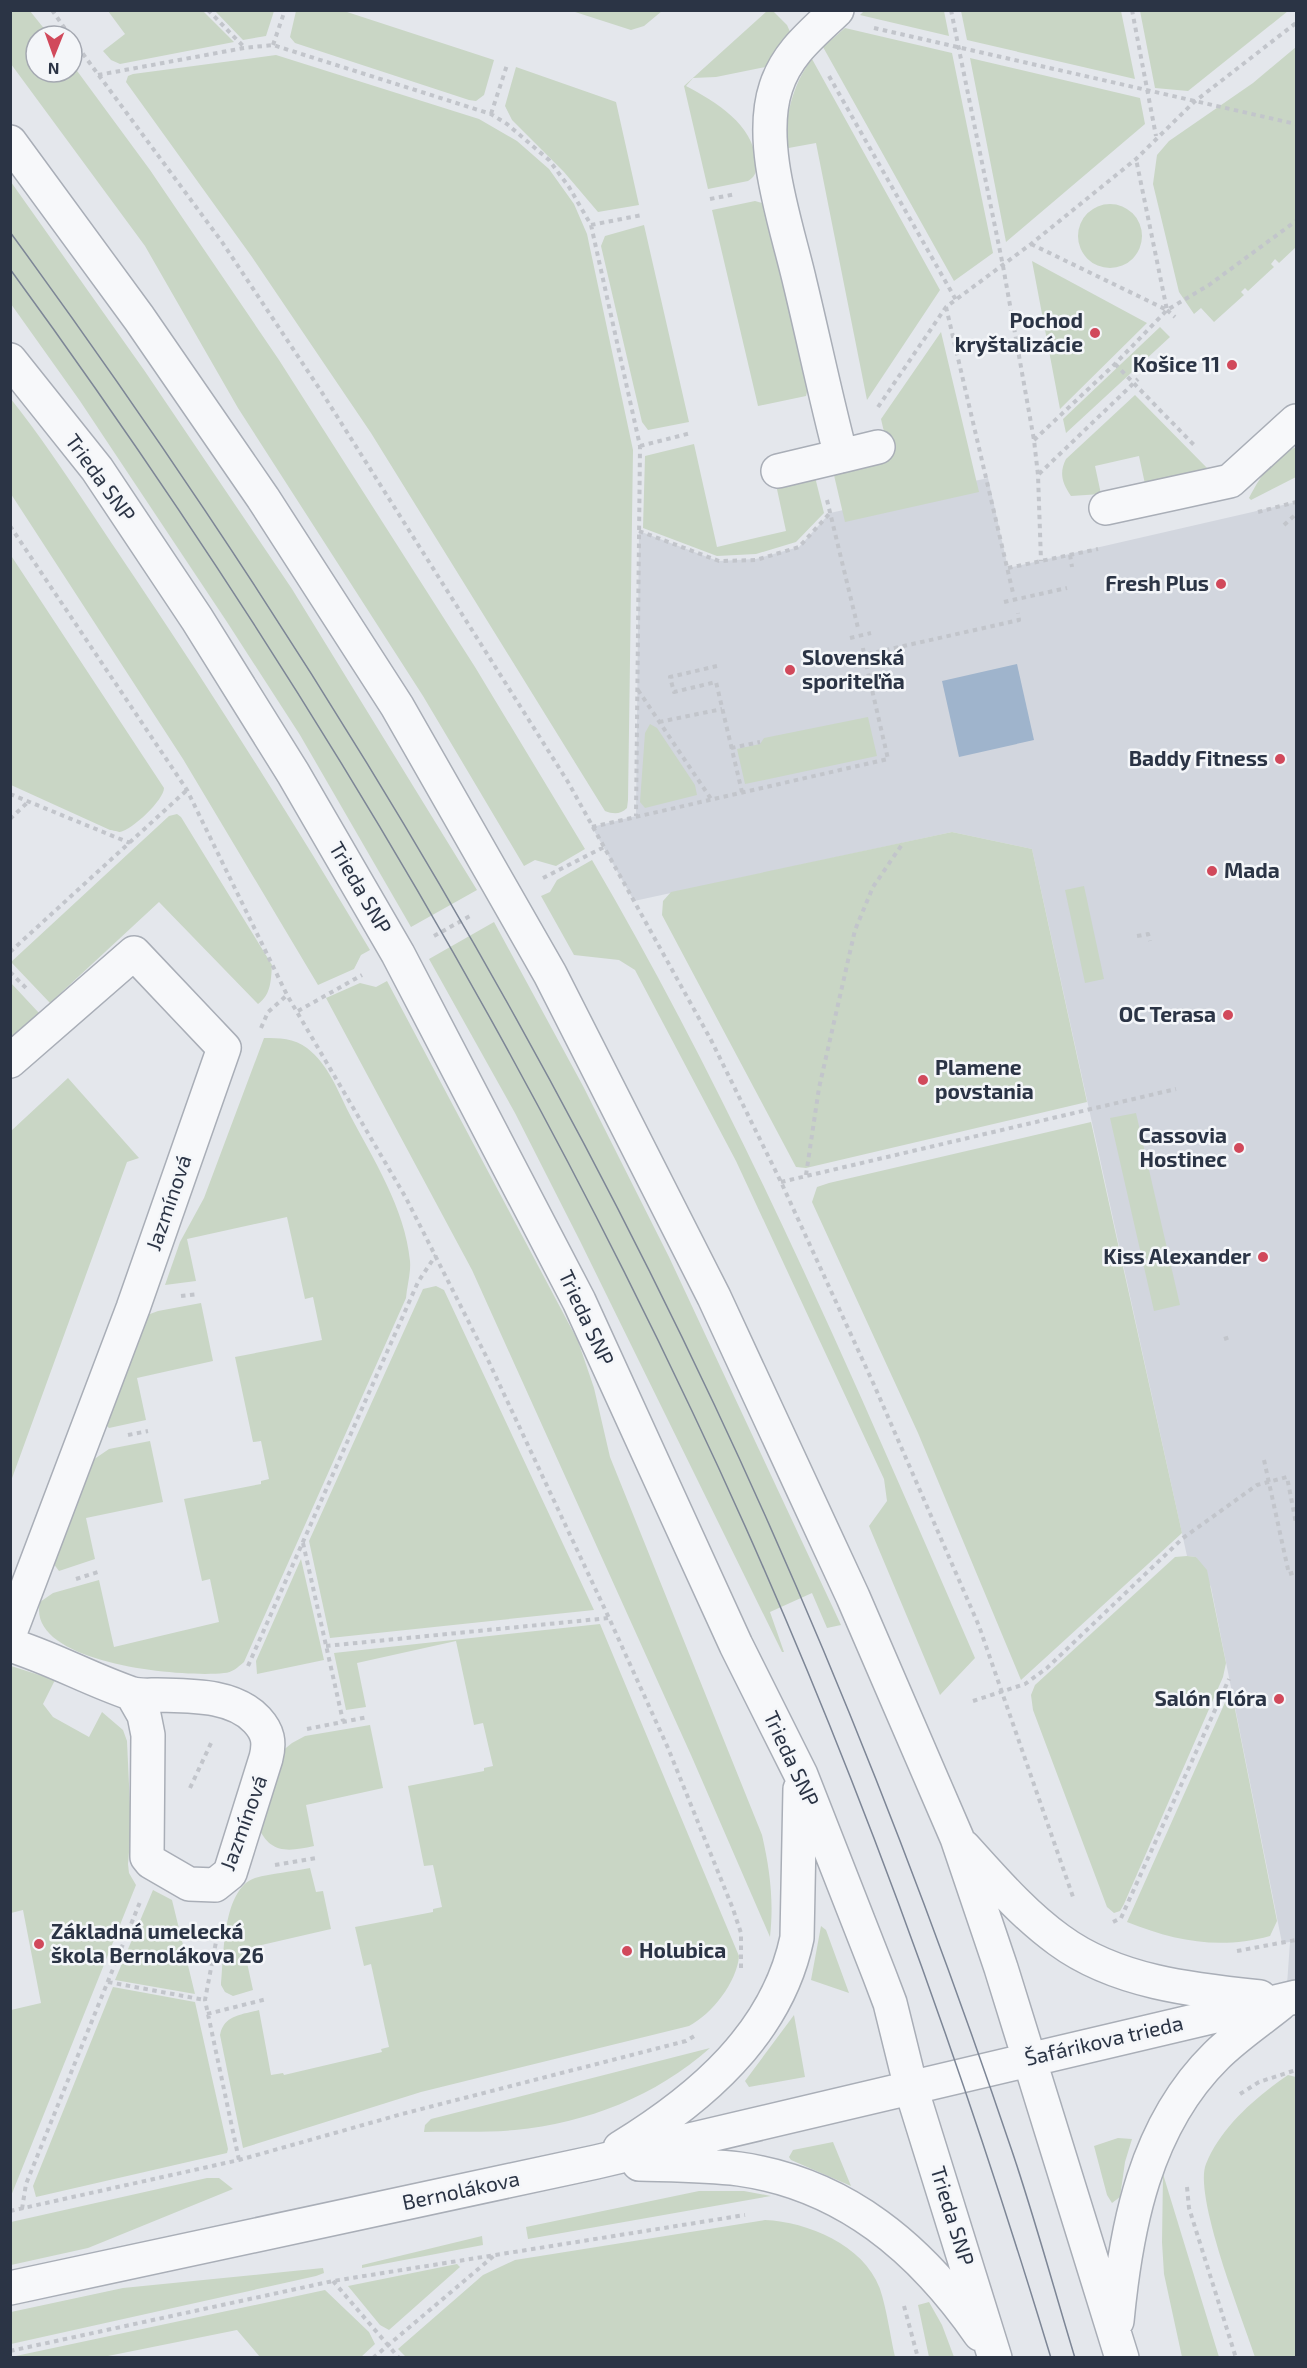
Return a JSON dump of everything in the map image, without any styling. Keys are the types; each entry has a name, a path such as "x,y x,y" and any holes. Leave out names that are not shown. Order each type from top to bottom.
{"street":[{"path":"825,22 787,61 776,85 770,130 778,185 837,441"},
{"path":"10,142 139,318 263,498 397,706 508,896 550,974 714,1297 853,1597 957,1838 1119,2346"},
{"name":"Trieda SNP","path":"10,360 97,469 197,619 293,773 398,954 579,1301 736,1645 801,1775 890,2003 911,2088 994,2356"},
{"path":"1106,508 1230,481 1296,421"},
{"path":"778,471 837,441 878,447"},
{"name":"Jazmínová","path":"10,1061 134,953 224,1048 133,1308 10,1634"},
{"path":"10,1645 45,1656 132,1694 185,1696 230,1703 253,1716 268,1738"},
{"name":"Jazmínová","path":"132,1694 144,1715 148,1736 147,1857 156,1865 198,1886 215,1885 230,1873 266,1758 268,1738"},
{"path":"596,2163 672,2114 718,2077 758,2026 779,1989 793,1957 797,1938 801,1775"},
{"path":"957,1838 1018,1905 1040,1925 1061,1941 1105,1966 1162,1983 1226,1994 1291,1998"},
{"path":"1119,2346 1130,2225 1150,2158 1175,2109 1195,2080 1216,2056 1291,1998"},
{"name":"Šafárikova trieda","path":"911,2088 1291,1998"},
{"name":"Bernolákova","path":"10,2288 596,2163 911,2088"},
{"path":"596,2163 742,2170 798,2184 836,2198 878,2224 921,2263 969,2319 994,2356"}],"path":[{"path":"52,10 62,24"},
{"path":"208,10 244,48"},
{"path":"273,45 285,10"},
{"path":"951,10 1003,266 1034,440 1038,475 1041,561"},
{"path":"1132,10 1156,136"},
{"path":"825,22 959,47 1296,124"},
{"path":"825,22 956,300"},
{"path":"837,441 871,417 946,306 1031,244 1136,159 1156,136 1194,102 1296,23"},
{"path":"98,75 244,48 273,45 491,114 507,124 560,172 591,225 640,446 636,816"},
{"path":"84,56 222,242 321,391 568,782 711,1040 781,1182 875,1387 979,1626 1074,1901"},
{"path":"491,114 507,65"},
{"path":"1136,159 1167,310"},
{"path":"591,225 642,215"},
{"path":"1034,440 1167,310 1209,285 1296,221"},
{"path":"1031,244 1167,310 1175,317"},
{"path":"946,306 1013,593"},
{"path":"1115,363 1230,481"},
{"path":"1038,475 1138,379"},
{"path":"640,446 691,433"},
{"path":"639,531 718,561 756,560 799,547 830,513 858,628"},
{"path":"1284,525 1296,514"},
{"path":"10,526 187,790 287,995 406,1198 436,1255 609,1618 668,1748 741,1933 739,1978"},
{"path":"1070,555 1072,567"},
{"path":"1008,568 1056,558"},
{"path":"1004,602 1067,588"},
{"path":"864,655 1019,620 1018,613"},
{"path":"850,638 871,633"},
{"path":"898,639 900,647"},
{"path":"592,827 888,759 863,648"},
{"path":"717,666 670,677 674,692 716,682 742,792"},
{"path":"638,690 711,799"},
{"path":"659,722 722,710"},
{"path":"732,746 760,742"},
{"path":"10,952 187,790"},
{"path":"10,794 130,843"},
{"path":"10,819 28,802"},
{"path":"806,1175 819,1088 855,930 873,886 903,843"},
{"path":"298,1011 398,954 604,847"},
{"path":"1137,936 1148,934 1150,941"},
{"path":"781,1182 1176,1089"},
{"path":"1224,1339 1230,1337"},
{"path":"1264,1460 1289,1574 1296,1572"},
{"path":"973,1701 1025,1684 1047,1668 1183,1538 1257,1485 1287,1477 1296,1523"},
{"path":"302,1542 343,1721"},
{"path":"326,1646 609,1618"},
{"path":"1106,1925 1121,1918 1229,1679"},
{"path":"268,1738 368,1717"},
{"path":"230,1873 205,2000 239,2160"},
{"path":"1290,1941 1296,1940"},
{"path":"108,1982 205,2000"},
{"path":"207,2014 267,1999"},
{"path":"10,2211 239,2160 402,2114 686,2041 700,2032"},
{"path":"1232,2098 1259,2082 1296,2070"},
{"path":"1187,2182 1189,2208 1236,2358"},
{"path":"10,2350 333,2281 749,2214"},
{"path":"373,2358 497,2253"},
{"path":"333,2281 399,2358"}],"shaded area":[{"path":"988,478 1008,568 1296,502 1296,1997 1286,1999 1290,1942 1282,1943 1211,1587 1196,1557 1187,1556 1032,849 952,832 634,901 592,827 636,816 639,531 718,561 756,559 799,547 830,513"}],"green space":[{"path":"11,10 30,11 40,24 24,24 24,82 11,64"},
{"path":"1140,10 1288,11 1188,91 1155,88"},
{"path":"108,11 203,11 234,42 120,64 111,60 103,51 125,34"},
{"path":"215,11 274,11 266,36 243,40"},
{"path":"296,11 344,11 494,60 484,95 476,101 469,100 295,43 290,37"},
{"path":"572,11 662,11 644,26 631,30"},
{"path":"767,11 773,11 787,25 791,34 770,66 716,77 693,78 686,86 721,107 740,125 748,136 756,161 755,173 748,181 708,189 684,86"},
{"path":"864,11 944,11 949,36 860,15"},
{"path":"961,11 1121,11 1135,79 967,40"},
{"path":"845,28 952,53 993,253 954,281 823,47"},
{"path":"1296,47 1296,247 1279,263 1275,259 1271,264 1274,267 1248,291 1245,288 1241,292 1244,295 1214,322 1201,308 1194,314 1179,292 1153,184 1157,155 1169,141 1253,83"},
{"path":"276,55 479,119 517,141 549,169 574,204 587,234 633,450 628,800 627,808 622,812 605,811 371,433 252,257 126,82 128,76 133,74"},
{"path":"970,58 1140,98 1145,124 1006,242"},
{"path":"812,59 940,290 867,400 816,143 783,149 788,113 795,91"},
{"path":"516,67 616,102 639,205 598,212 564,172 512,120 505,106"},
{"path":"84,80 150,170 279,360 475,667 585,849 556,866 535,860 524,866 423,696 238,408 145,246 26,84 84,84"},
{"path":"11,182 144,370 292,589 477,890 411,927 300,735 80,401 11,304"},
{"path":"755,201 762,203 766,210 808,388 806,396 758,406 712,210"},
{"path":"1104,204 1116,204 1133,213 1140,224 1142,236 1140,248 1133,259 1116,268 1104,268 1092,263 1083,254 1078,242 1078,230 1083,218 1092,209"},
{"path":"644,225 689,422 648,430 642,422 601,246 605,236"},
{"path":"1032,261 1147,323 1060,409"},
{"path":"1160,327 1170,337 1066,433 1063,419"},
{"path":"941,332 979,492 845,522 833,471 890,458 881,419"},
{"path":"1135,395 1209,470 1145,484 1139,456 1095,466 1101,494 1071,496 1062,478 1066,459"},
{"path":"11,399 59,465 166,624 342,903 370,950 361,955 354,969 318,985 183,759 11,494"},
{"path":"694,444 717,547 786,531 775,480 813,469 824,513 796,542 756,554 717,556 643,528 645,456"},
{"path":"1296,447 1296,477 1251,500 1249,498 1253,490 1268,468 1280,456"},
{"path":"10,554 164,788 153,807 125,830 120,832 110,830 11,785"},
{"path":"868,717 877,756 745,784 737,749 760,744 764,738"},
{"path":"650,724 657,728 695,785 697,795 645,808 640,802 645,733"},
{"path":"177,814 272,965 270,987 266,996 258,1004 159,902 50,1003 11,962 169,816"},
{"path":"952,832 1032,849 1087,1102 806,1168 796,1167 662,915 663,901 671,892"},
{"path":"592,860 698,1054 796,1253 975,1658 940,1695 869,1526 887,1501 884,1479 736,1161 635,970 619,960 574,955 541,896 550,892 557,880"},
{"path":"1084,886 1104,979 1085,983 1065,890"},
{"path":"494,922 583,1086 669,1257 841,1625 827,1628 812,1593 770,1612 784,1652 515,1113 429,959"},
{"path":"387,981 578,1341 594,1388 610,1457 762,1835 772,1911 770,1937 691,1755 472,1270 326,998 360,983 376,987"},
{"path":"11,983 39,1013 11,1039"},
{"path":"264,1038 297,1042 314,1054 332,1078 387,1184 402,1222 410,1261 406,1298 244,1662 230,1672 204,1674 176,1673 111,1663 81,1653 57,1640 42,1623 40,1602 53,1593 99,1580 114,1647 219,1622 210,1579 202,1581 184,1499 261,1484 261,1481 269,1479 261,1441 253,1442 235,1357 322,1340 313,1297 305,1299 287,1217 187,1239 196,1281 165,1285 180,1242 204,1198"},
{"path":"68,1078 139,1158 127,1162 11,1481 11,1131"},
{"path":"1136,1113 1180,1305 1154,1311 1110,1118"},
{"path":"1091,1122 1182,1533 1021,1680 918,1433 812,1202 817,1187 829,1183"},
{"path":"436,1286 444,1290 594,1610 330,1638 309,1541 423,1289"},
{"path":"201,1303 213,1361 137,1378 146,1420 109,1428 104,1423 142,1317 158,1311"},
{"path":"150,1441 163,1502 86,1518 95,1559 59,1571 53,1563 90,1462 109,1449"},
{"path":"1175,1557 1196,1557 1207,1570 1226,1663 1223,1677 1124,1904 1120,1911 1114,1913 1107,1907 1033,1710 1031,1695 1035,1685"},
{"path":"301,1559 324,1660 257,1674 256,1661"},
{"path":"600,1624 739,1956 734,1976 722,1996 706,2014 689,2026 421,2092 243,2148 220,2035 225,2023 234,2017 259,2010 271,2075 283,2073 284,2075 382,2052 381,2049 389,2047 371,1964 364,1966 355,1927 433,1912 433,1909 442,1907 433,1865 424,1866 408,1786 484,1771 484,1768 493,1766 483,1723 474,1725 456,1641 357,1663 366,1707 346,1710 334,1653"},
{"path":"11,1666 55,1680 43,1704 53,1717 89,1737 102,1712 123,1730 127,1741 131,1828 128,1864 129,1873 136,1885 11,2196 11,2010 41,2003 23,1910 11,1913"},
{"path":"1231,1689 1277,1921 1270,1936 1215,1943 1162,1934 1127,1922"},
{"path":"370,1725 383,1788 306,1805 314,1846 287,1850 273,1846 267,1841 257,1824 281,1752 305,1736"},
{"path":"310,1868 316,1892 323,1891 331,1929 244,1949 253,1990 233,1996 225,1992 221,1985 224,1942 236,1895 244,1885 255,1878"},
{"path":"153,1890 172,1900 195,1994 115,1980"},
{"path":"821,1926 826,1930 849,1993 811,1980"},
{"path":"113,1987 195,2002 228,2149 227,2153 36,2197 33,2186"},
{"path":"794,2015 805,2077 749,2087 745,2081"},
{"path":"710,2048 667,2080 644,2093 594,2114 515,2130 424,2132 425,2125 431,2119"},
{"path":"1288,2075 1296,2077 1296,2357 1255,2357 1221,2259 1206,2202 1204,2180 1206,2164 1230,2125 1252,2103"},
{"path":"1118,2138 1132,2139 1125,2162 1120,2197 1112,2203 1107,2195 1094,2146"},
{"path":"833,2142 851,2186 791,2160 789,2157 793,2150"},
{"path":"1163,2174 1219,2357 1182,2357 1164,2274"},
{"path":"207,2178 219,2178 233,2189 88,2248 11,2265 11,2222"},
{"path":"699,2191 744,2191 771,2196 528,2239 526,2227"},
{"path":"765,2220 799,2225 816,2231 848,2248 861,2260 872,2273 880,2289 895,2357 407,2358 398,2349 483,2275 515,2260"},
{"path":"482,2236 483,2245 362,2268 362,2265"},
{"path":"457,2264 460,2267 389,2330 380,2325 348,2286"},
{"path":"323,2268 324,2273 316,2276 11,2344 11,2312 123,2288"},
{"path":"325,2290 369,2332 375,2344 361,2357 260,2357 237,2330 103,2357 11,2357"},
{"path":"929,2302 942,2325 954,2357 929,2357 918,2305"}],"water":[{"path":"1017,664 1034,740 959,757 942,681"}],"tram line":[{"path":"10,232 110,371 206,513 300,656 390,801 477,949 560,1098 639,1250 756,1495 874,1773 945,1961 1012,2151 1075,2358"},
{"path":"10,269 107,405 291,682 378,824 462,968 542,1113 619,1261 745,1526 843,1760 933,1997 1051,2358"}],"place":[{"name":"Pochod kryštalizácie","path":"1095,333"},
{"name":"Košice 11","path":"1232,365"},
{"name":"Fresh Plus","path":"1221,584"},
{"name":"Slovenská sporiteľňa","path":"790,670"},
{"name":"Baddy Fitness","path":"1280,759"},
{"name":"Mada","path":"1212,871"},
{"name":"OC Terasa","path":"1228,1015"},
{"name":"Plamene povstania","path":"923,1080"},
{"name":"Cassovia Hostinec","path":"1239,1148"},
{"name":"Kiss Alexander","path":"1263,1257"},
{"name":"Salón Flóra","path":"1279,1699"},
{"name":"Základná umelecká škola Bernolákova 26","path":"39,1944"},
{"name":"Holubica","path":"627,1951"}]}
